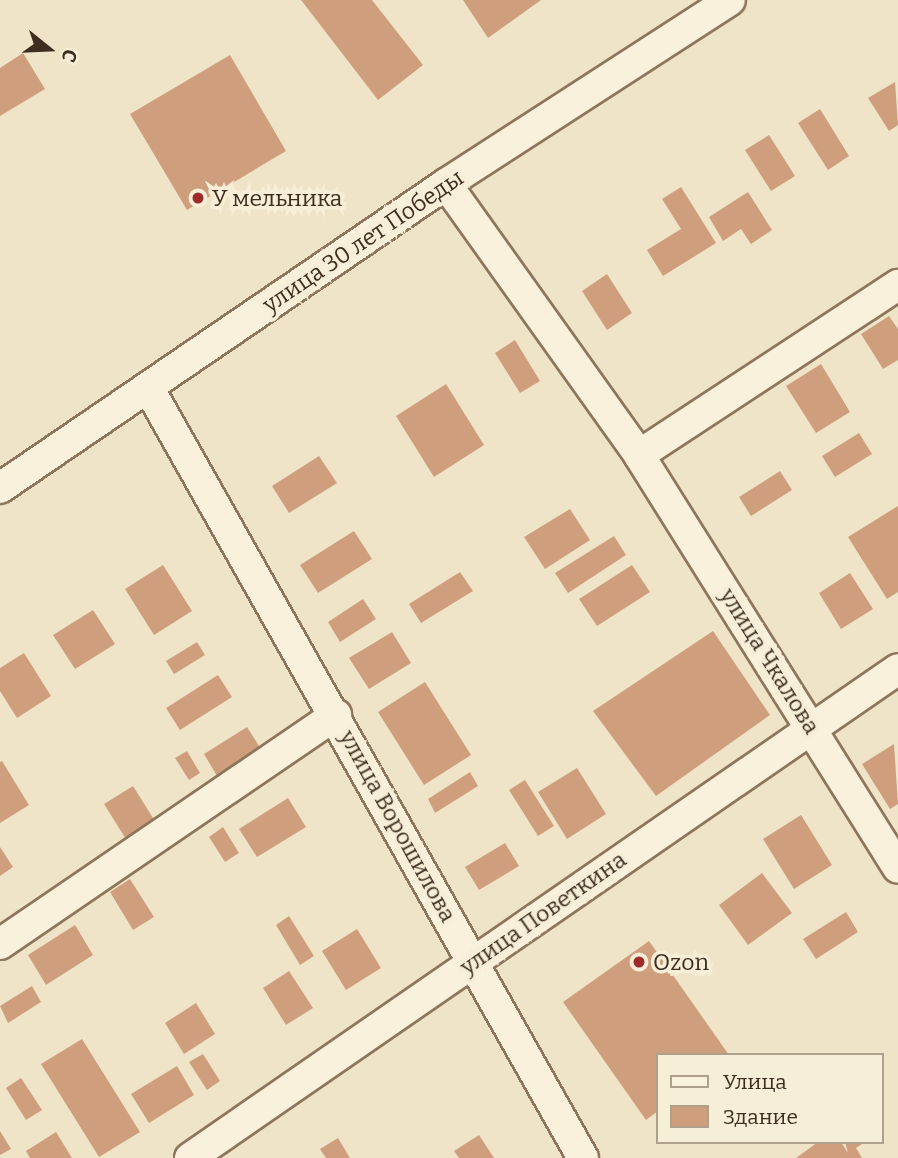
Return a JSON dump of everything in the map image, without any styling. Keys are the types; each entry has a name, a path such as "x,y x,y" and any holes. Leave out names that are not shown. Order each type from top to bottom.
{"street":[{"name":"улица 30 лет Победы","path":"0,488 446,184 730,0"},
{"name":"улица Чкалова","path":"446,184 639,455 898,868"},
{"path":"639,455 898,285"},
{"name":"улица Ворошилова","path":"148,387 336,715 583,1158"},
{"name":"улица Поветкина","path":"190,1158 898,669"},
{"name":"улица Ворошилова","path":"0,944 336,715"}],"building":[{"path":"301,0 372,0 423,65 378,100"},
{"path":"463,0 541,0 488,38"},
{"path":"23,53 45,89 0,116 0,68"},
{"path":"230,55 286,151 187,210 130,114"},
{"path":"895,82 898,125 889,131 868,98"},
{"path":"820,109 849,156 828,170 798,123"},
{"path":"769,135 795,176 771,191 745,150"},
{"path":"681,187 716,243 663,276 647,250 681,229 662,199"},
{"path":"748,192 772,230 751,244 741,229 723,241 709,217"},
{"path":"607,274 632,313 607,330 582,291"},
{"path":"889,316 898,329 898,360 883,369 861,334"},
{"path":"515,340 540,381 520,393 495,353"},
{"path":"821,364 850,412 816,433 786,386"},
{"path":"446,384 484,445 434,477 396,416"},
{"path":"859,433 872,454 835,477 822,456"},
{"path":"319,456 337,483 289,513 272,486"},
{"path":"780,471 792,490 751,516 739,497"},
{"path":"898,506 898,592 887,599 848,537"},
{"path":"570,509 590,540 545,569 524,537"},
{"path":"354,531 372,559 318,593 300,565"},
{"path":"614,536 626,555 568,593 555,573"},
{"path":"163,565 192,611 154,635 125,589"},
{"path":"632,565 650,592 597,626 579,599"},
{"path":"460,572 473,591 421,623 409,604"},
{"path":"850,573 873,609 841,629 819,593"},
{"path":"363,599 376,619 340,642 328,622"},
{"path":"93,610 115,644 75,669 53,635"},
{"path":"713,631 770,715 656,796 593,711"},
{"path":"392,632 411,663 369,689 349,658"},
{"path":"197,642 205,655 174,674 166,661"},
{"path":"24,653 51,696 17,718 0,691 0,668"},
{"path":"218,675 232,697 180,730 166,708"},
{"path":"425,682 471,755 424,785 378,712"},
{"path":"247,727 264,754 220,781 204,754"},
{"path":"894,744 898,804 890,809 862,764"},
{"path":"187,751 200,773 189,780 175,758"},
{"path":"2,761 29,805 0,823 0,762"},
{"path":"577,768 606,814 567,839 538,792"},
{"path":"470,772 478,786 435,813 428,799"},
{"path":"525,780 554,826 538,836 509,790"},
{"path":"133,786 158,826 129,844 104,804"},
{"path":"288,798 306,827 257,857 239,829"},
{"path":"801,815 832,865 794,889 763,839"},
{"path":"223,827 239,853 225,862 209,837"},
{"path":"505,843 519,866 479,890 465,867"},
{"path":"0,847 13,867 0,876"},
{"path":"762,873 792,913 748,945 719,905"},
{"path":"130,879 154,917 133,930 110,892"},
{"path":"846,912 858,932 816,959 803,939"},
{"path":"289,916 314,956 300,965 276,925"},
{"path":"75,925 93,955 46,985 28,955"},
{"path":"357,929 381,968 346,990 322,951"},
{"path":"649,941 728,1053 656,1053 656,1112 646,1120 563,1002"},
{"path":"289,971 313,1008 286,1025 263,988"},
{"path":"32,986 41,1002 8,1023 0,1006"},
{"path":"196,1003 215,1034 184,1054 165,1023"},
{"path":"82,1039 140,1132 99,1157 41,1064"},
{"path":"203,1054 220,1081 207,1090 189,1062"},
{"path":"177,1066 194,1095 149,1123 131,1094"},
{"path":"21,1078 42,1110 26,1120 6,1088"},
{"path":"0,1131 11,1149 0,1155"},
{"path":"56,1132 72,1158 30,1158 26,1151"},
{"path":"479,1135 494,1158 459,1158 454,1151"},
{"path":"338,1138 350,1158 326,1158 320,1149"},
{"path":"815,1144 842,1144 848,1153 846,1144 862,1144 856,1148 862,1158 796,1158"}],"place":[{"name":"У мельника","path":"198,198"},
{"name":"Ozon","path":"639,962"}]}
